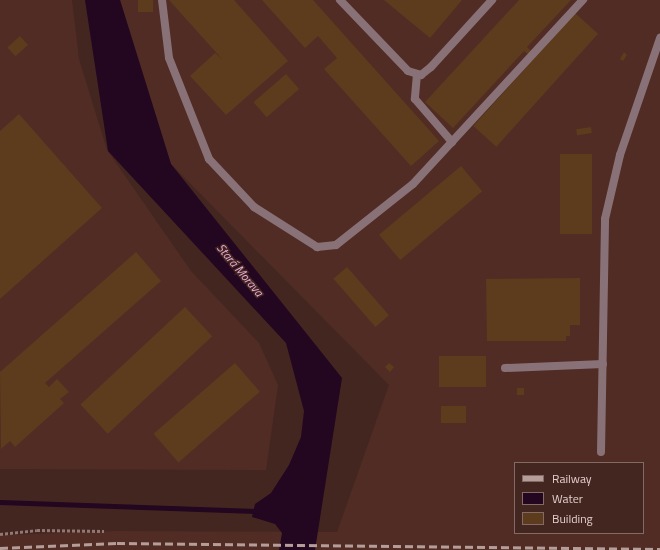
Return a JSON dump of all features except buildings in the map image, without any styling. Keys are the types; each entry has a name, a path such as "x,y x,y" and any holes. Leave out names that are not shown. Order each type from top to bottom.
{"lane":[{"path":"162,0 169,58 208,159 254,207 317,247 336,245 413,184 583,0"},
{"path":"340,0 408,71 421,75 431,67 492,0"},
{"path":"601,452 605,219 620,155 660,38"},
{"path":"417,74 415,99 452,142"},
{"path":"505,368 603,364"}],"path":[{"path":"0,534 37,530 104,530"}],"shaded area":[{"path":"0,0 72,0 79,59 107,150 191,271 259,343 278,385 266,470 0,469"},
{"path":"120,0 660,0 660,550 0,550 0,535 118,531 337,532 389,385 171,164"}],"water":[{"name":"Stará Morava","path":"85,0 120,0 171,164 342,378 315,550 279,550 282,533 275,524 252,517 255,504 271,493 289,465 301,437 304,411 286,343 108,151"}],"waterway":[{"path":"0,502 259,511"}],"railway":[{"path":"0,548 117,543 660,549"}]}
